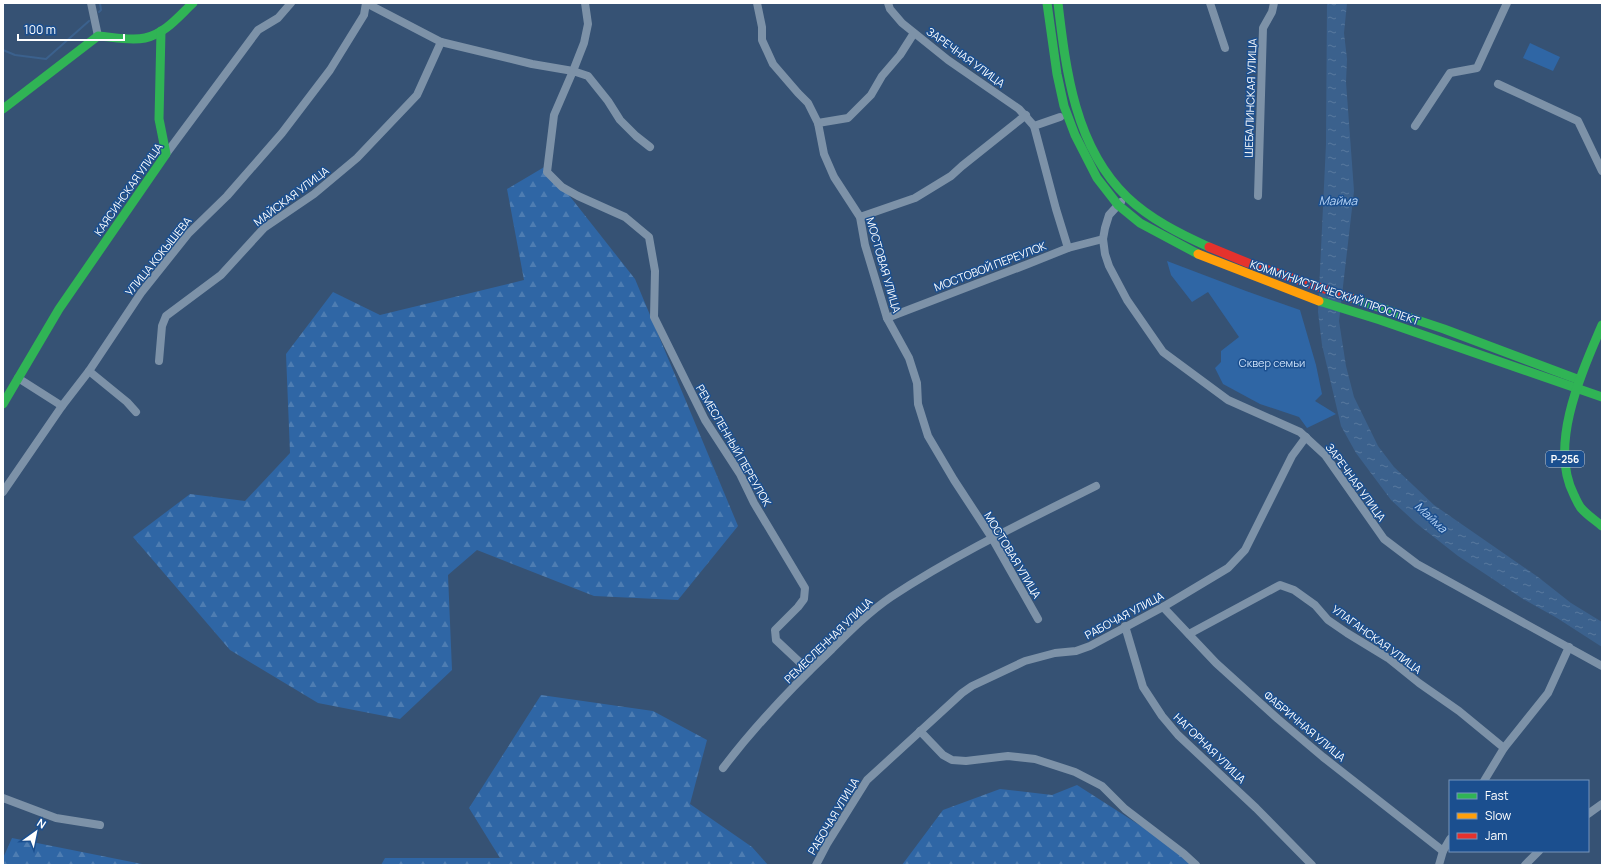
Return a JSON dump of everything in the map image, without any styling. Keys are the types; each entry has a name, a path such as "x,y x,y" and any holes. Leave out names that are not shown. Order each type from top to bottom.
{"main road":[{"path":"3,109 98,36 137,40 151,36 161,31 193,3"},
{"name":"КОММУНИСТИЧЕСКИЙ ПРОСПЕКТ","path":"1047,3 1057,74 1064,106 1075,136 1097,178 1118,205 1140,222 1202,256 1302,295 1581,385 1602,388"},
{"name":"КОММУНИСТИЧЕСКИЙ ПРОСПЕКТ","path":"1058,3 1069,82 1077,112 1089,143 1103,168 1127,197 1154,217 1218,251 1248,263 1479,341 1581,385 1602,397"},
{"path":"161,31 159,119 166,154"},
{"name":"КАЯСИНСКАЯ УЛИЦА","path":"3,404 59,309 166,154"},
{"name":"Р-256","path":"1602,325 1581,385 1564,442 1567,482 1584,510 1592,519 1602,526"},
{"name":"Р-256","path":"1602,341 1581,385 1569,444 1571,478 1586,507 1602,520"}],"street":[{"path":"91,3 98,36"},
{"name":"КАЯСИНСКАЯ УЛИЦА","path":"166,154 258,30 278,18 291,3"},
{"path":"366,3 441,42 532,64 573,71 588,76 608,101 620,120 650,147"},
{"name":"УЛИЦА КОКЫШЕВА","path":"3,492 141,293 183,240 227,196 282,133 330,70 364,15 366,3"},
{"path":"573,71 584,42 588,24 584,3"},
{"name":"МОСТОВАЯ УЛИЦА","path":"757,3 762,27 762,40 773,64 808,103 818,123 824,154 834,177 860,217 865,245 887,318 909,358 916,383 918,404 928,436 954,480 992,538 1038,618"},
{"name":"ЗАРЕЧНАЯ УЛИЦА","path":"888,3 902,24 948,60 1002,96 1026,115 1034,126"},
{"path":"1210,3 1225,48"},
{"name":"ШЕБАЛИНСКАЯ УЛИЦА","path":"1258,196 1264,28 1274,3"},
{"path":"1415,126 1450,73 1477,68 1507,3"},
{"path":"818,123 848,118 871,95 882,76 900,55 914,33"},
{"name":"МАЙСКАЯ УЛИЦА","path":"159,361 162,326 166,316 221,275 264,228 314,194 357,158 416,95 441,42"},
{"name":"РЕМЕСЛЕННЫЙ ПЕРЕУЛОК","path":"573,71 554,115 547,172 562,186 578,196 625,217 649,237 656,271 654,317 705,420 740,474 754,503 805,588 804,598 798,607 775,630 776,640 809,671"},
{"path":"1498,84 1578,121 1602,171"},
{"path":"860,217 916,198 951,176 999,135 1026,115"},
{"path":"1060,117 1034,126 1068,248"},
{"path":"1103,239 1104,228 1109,216 1127,197"},
{"name":"ЗАРЕЧНАЯ УЛИЦА","path":"1103,239 1105,254 1114,278 1127,300 1163,352 1228,400 1300,432 1325,454 1384,539 1417,564 1602,666"},
{"name":"МОСТОВОЙ ПЕРЕУЛОК","path":"887,318 1068,248 1103,239"},
{"path":"88,371 136,412"},
{"path":"18,378 62,406"},
{"name":"РАБОЧАЯ УЛИЦА","path":"816,865 827,844 867,780 972,686 1025,661 1055,653 1076,651 1090,646 1228,568 1245,550 1292,456 1306,438"},
{"name":"РЕМЕСЛЕННАЯ УЛИЦА","path":"723,768 740,746 809,671 863,619 890,598 955,557 1096,486"},
{"name":"УЛАГАНСКАЯ УЛИЦА","path":"1189,634 1280,585 1294,590 1316,605 1328,620 1388,658 1419,683 1459,711 1504,748"},
{"name":"ФАБРИЧНАЯ УЛИЦА","path":"1163,606 1216,663 1278,719 1323,757 1443,851"},
{"name":"НАГОРНАЯ УЛИЦА","path":"1125,626 1143,688 1162,716 1178,735 1256,808 1312,865"},
{"path":"1485,780 1504,748 1548,693 1569,647"},
{"path":"920,731 943,755 952,760 966,761 1008,756 1035,759 1075,772 1102,786 1125,809 1184,854 1196,865"},
{"path":"3,798 56,818 100,825"},
{"path":"1589,813 1602,804"},
{"path":"1439,865 1443,851 1449,841"},
{"path":"1525,865 1538,852"}],"green space":[{"path":"1530,43 1560,57 1553,71 1523,58"},
{"path":"546,166 635,279 738,526 678,600 594,596 477,550 448,575 452,670 400,719 318,703 230,650 133,537 190,494 245,501 290,453 286,354 333,292 380,315 524,280 507,189"},
{"name":"Сквер семьи","path":"1167,261 1300,310 1316,365 1322,394 1315,401 1336,414 1307,428 1299,417 1260,404 1223,384 1215,368 1221,362 1221,351 1239,337 1208,292 1192,302 1171,275"},
{"path":"541,695 653,711 707,740 690,804 752,847 768,865 381,865 385,858 500,858 469,808"},
{"path":"1077,785 1180,851 1191,865 902,865 943,810 1000,789 1052,795"},
{"path":"12,838 147,865 3,865 3,858"}],"water":[{"name":"Майма","path":"1327,3 1347,3 1344,33 1347,59 1346,82 1354,191 1339,321 1346,366 1354,397 1378,446 1394,467 1434,505 1538,577 1571,603 1602,622 1602,647 1557,618 1523,599 1458,556 1416,523 1391,500 1356,453 1341,426 1322,345 1318,312 1326,144"}],"waterway":[{"path":"99,12 101,10 100,3"},
{"path":"3,50 15,55 46,59 89,21"}],"traffic: fast":[{"path":"3,109 98,36 133,39 152,36 165,29 193,3"},
{"path":"1047,3 1057,74 1064,106 1075,135 1097,178 1118,205 1140,223 1198,254"},
{"path":"1058,3 1065,55 1076,107 1084,132 1095,155 1109,177 1136,205 1155,219 1187,237 1209,247"},
{"path":"3,404 59,309 166,154 159,119 161,31"},
{"path":"1351,298 1444,329 1577,379"},
{"path":"1319,301 1380,320 1602,397"},
{"path":"1602,325 1577,386 1566,432 1565,454 1567,475 1578,503 1586,513 1602,526"}],"traffic: slow":[{"path":"1198,254 1319,301"}],"traffic: jam":[{"path":"1209,247 1248,263 1351,298"}]}
